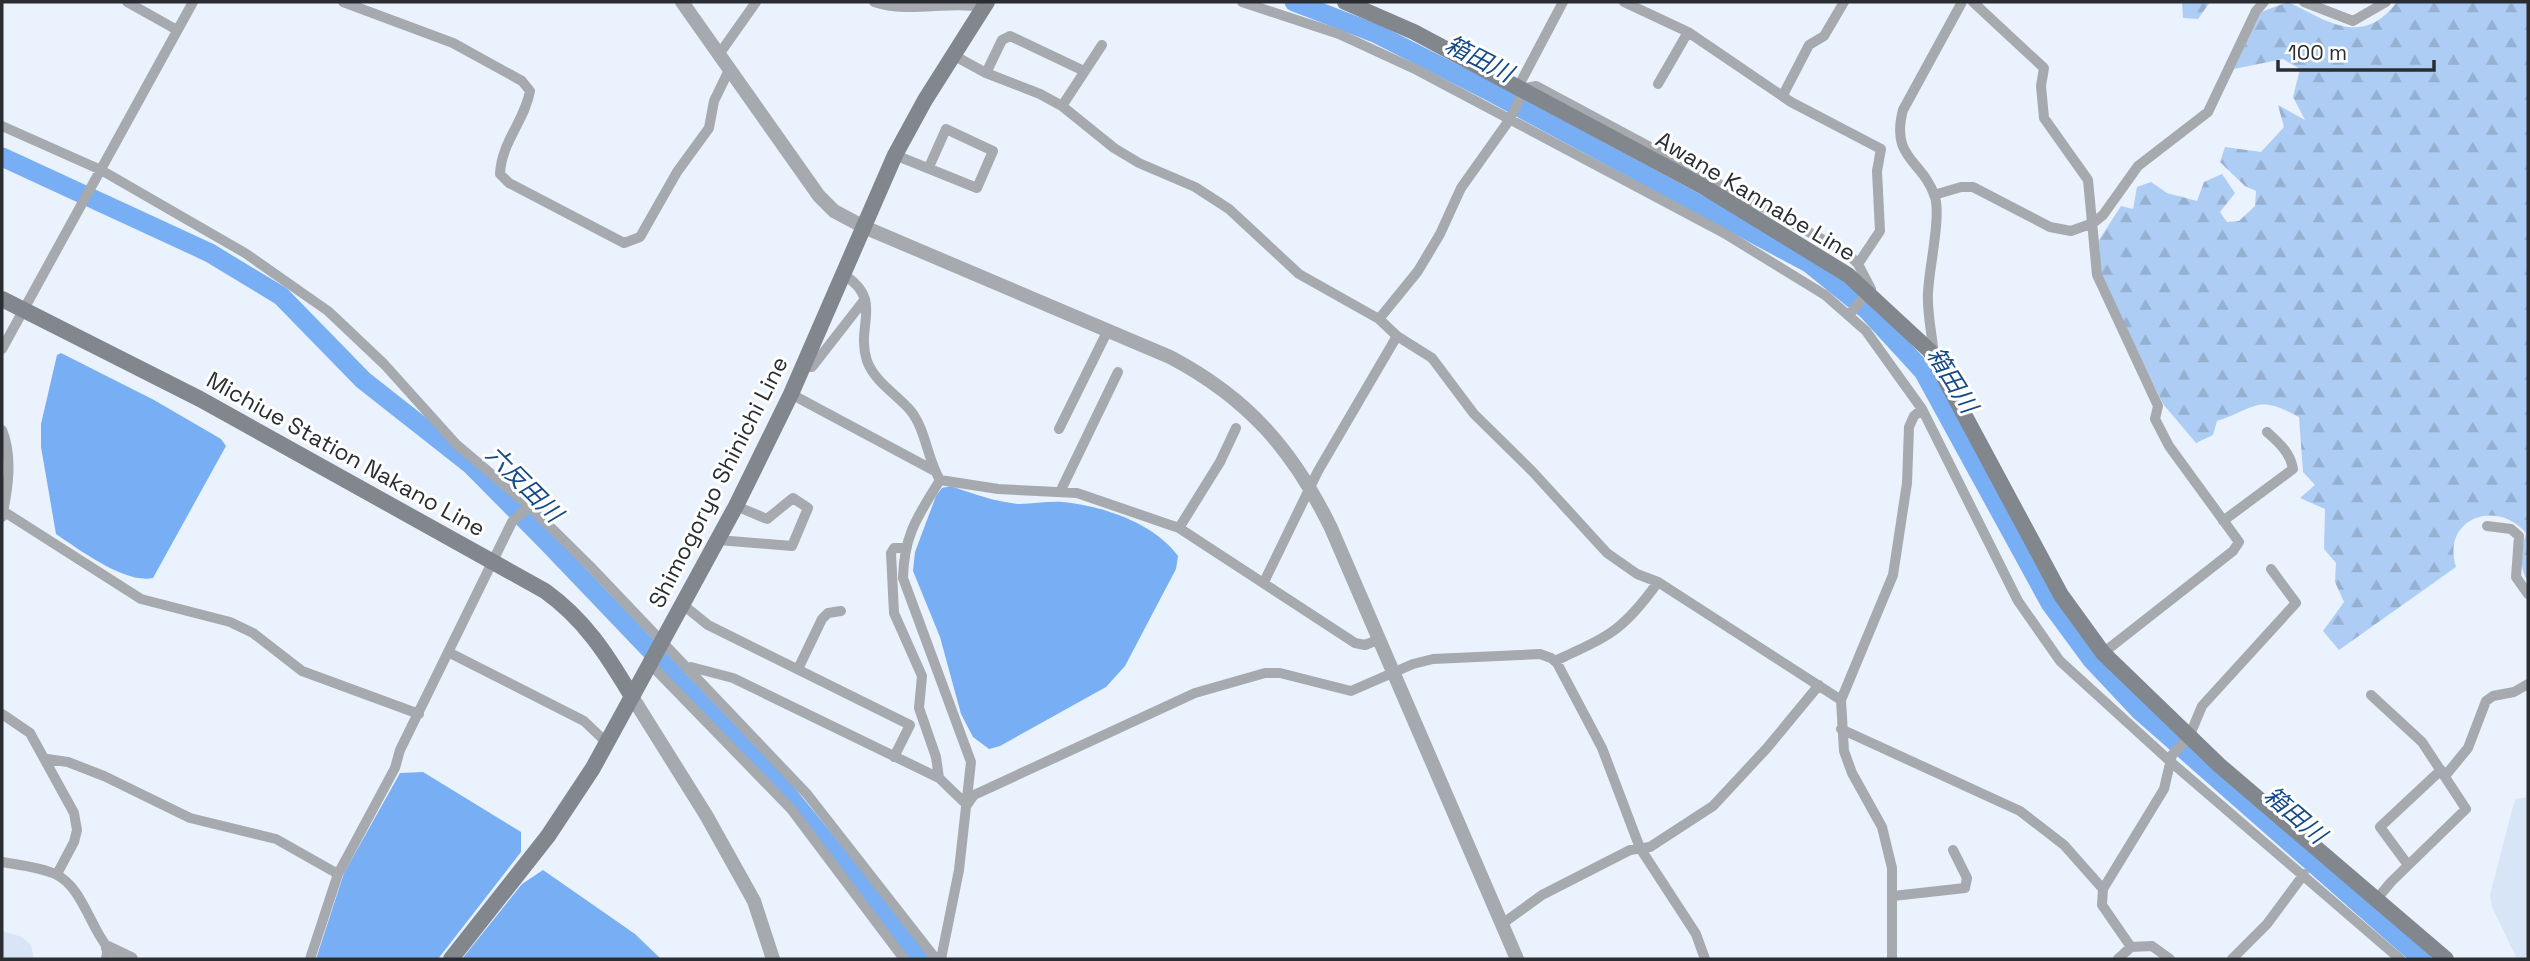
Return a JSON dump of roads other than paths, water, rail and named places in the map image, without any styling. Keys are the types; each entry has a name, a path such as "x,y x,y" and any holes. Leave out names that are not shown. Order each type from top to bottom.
{"main road":[{"name":"Awane Kannabe Line","path":"1345,2 1414,32 1704,187 1814,253 1868,293 1930,351 2061,595 2103,653 2188,738 2446,959"},
{"name":"Shimogoryo Shinichi Line","path":"451,959 548,836 607,743 736,506 791,394 895,155 985,5"},
{"name":"Michiue Station Nakano Line","path":"2,299 200,399 495,562 571,610 604,649 631,695"}],"street":[{"path":"127,2 177,30"},
{"path":"2,349 193,2"},
{"path":"343,2 453,43 522,80 530,91 508,139 500,174 509,183 624,243 640,237 677,172 702,142 709,128 713,101 730,68"},
{"path":"682,2 819,196 834,211 864,227 1170,357 1230,394 1259,419 1310,485 1380,639 1517,959"},
{"path":"720,53 755,2"},
{"path":"874,2 898,8 961,2 985,5"},
{"path":"1242,2 1339,34 1510,119 1788,270 1849,315 1866,331 1922,409 2018,601 2060,661 2400,959"},
{"path":"1379,319 1418,271 1440,234 1461,188 1510,119 1520,91 1563,2"},
{"path":"1624,2 1688,32 1783,95 1882,149"},
{"path":"1783,95 1809,45 1824,36 1844,2"},
{"path":"1930,351 1933,347 1927,297 1936,225 1934,195 1897,140 1903,110 1962,2"},
{"path":"1973,2 2044,68 2041,86 2045,118 2088,180 2097,275 2158,406 2155,419 2169,446 2239,541 2234,551 2103,653"},
{"path":"1934,195 1961,187 1973,187 2050,227 2071,231 2093,223 2103,215 2138,166 2208,112 2256,11 2264,2"},
{"path":"2304,2 2353,21 2386,2"},
{"path":"1658,84 1688,32"},
{"path":"986,73 1002,40 1010,36 1084,71"},
{"path":"1062,106 1102,45"},
{"path":"953,55 986,73 1062,106 1114,149 1195,187 1229,209 1299,274 1379,319 1397,337 1432,358 1474,414 1532,471 1607,553 1637,574 1658,582 1841,700"},
{"path":"1520,91 1536,86 1846,252 1858,264 1871,289 1849,315"},
{"path":"2,126 99,173 245,253 328,310 384,364 456,444 529,506 807,794 938,959"},
{"path":"895,155 976,188 993,150 946,129 929,167"},
{"path":"1858,264 1880,231 1877,171 1882,149 1897,140"},
{"path":"843,274 859,284 869,306 864,346 868,362 885,386 912,412 933,470 940,480 998,489 1060,492 1101,499 1179,528 1355,643 1365,645 1380,639"},
{"path":"803,367 812,367 865,299"},
{"path":"1059,429 1108,330"},
{"path":"1264,582 1310,485 1397,337"},
{"path":"1060,492 1118,372"},
{"path":"791,394 933,470"},
{"path":"1895,957 1892,868 1881,827 1852,773 1841,729 1841,700 1893,575 1907,483 1909,427 1913,416 1922,409"},
{"path":"1179,528 1220,462 1236,428"},
{"path":"2,430 8,455 2,514 141,599 230,622 253,633 302,671 419,714"},
{"path":"2223,521 2292,469 2291,460 2283,446 2267,432"},
{"path":"938,959 967,805 971,762 903,578 904,548 915,522 940,480"},
{"path":"718,540 792,546 807,508 793,498 767,519 736,506"},
{"path":"310,959 338,874 395,768 512,522 529,506"},
{"path":"2487,526 2511,529 2519,536 2516,577 2528,594"},
{"path":"904,548 894,548 891,553 894,613 922,676 919,708 936,757 939,778"},
{"path":"2131,947 2102,905 2103,890 2164,789 2172,759 2188,738 2202,706 2296,603 2271,569"},
{"path":"1555,661 1621,628 1658,582"},
{"path":"682,604 708,625 910,726 894,757"},
{"path":"798,669 822,619 828,613 841,611"},
{"path":"448,652 584,721 607,743"},
{"path":"967,805 974,795 1195,692 1229,681 1280,673 1351,691 1413,664 1433,659 1540,654 1555,661 1606,757 1640,848 1696,934 1705,959"},
{"path":"650,662 790,809 904,959"},
{"path":"688,670 691,667 733,678 939,778 967,805"},
{"path":"2408,865 2379,827 2443,773 2468,748 2486,701 2493,696 2514,692 2528,684"},
{"path":"1502,924 1542,895 1630,850 1650,847 1713,806 1767,748 1819,685"},
{"path":"631,695 706,815 754,901 773,959"},
{"path":"2371,695 2422,742 2466,809 2376,900"},
{"path":"2,714 30,733 47,759 74,814 77,830 57,874"},
{"path":"1841,729 2021,811 2064,845 2103,890"},
{"path":"47,759 68,762 104,776 190,818 276,839 338,874"},
{"path":"1893,896 1965,888 1967,878 1953,849"},
{"path":"2,862 57,874 74,892 107,954 131,959"},
{"path":"2232,959 2267,924 2304,874"},
{"path":"2118,959 2131,947 2152,946 2170,959"}],"water":[{"path":"61,353 154,400 221,439 226,446 153,578 129,576 116,571 56,534 41,447 41,424 57,355"},
{"path":"951,486 1010,503 1063,502 1111,512 1156,534 1178,556 1176,569 1125,666 1106,687 1000,746 989,749 973,737 961,714 940,637 913,571 915,552 936,496 942,488"},
{"path":"423,772 521,832 521,852 438,959 316,959 344,873 400,773"},
{"path":"543,870 635,934 661,959 462,959 522,884"}],"waterway":[{"name":"箱田川","path":"1294,2 1377,34 1487,90 1810,264 1867,310 1923,371 2050,603 2092,660 2139,710 2422,959"},
{"name":"六反田川","path":"2,157 210,253 281,296 363,380 471,465 549,544 785,791 922,959"}]}
